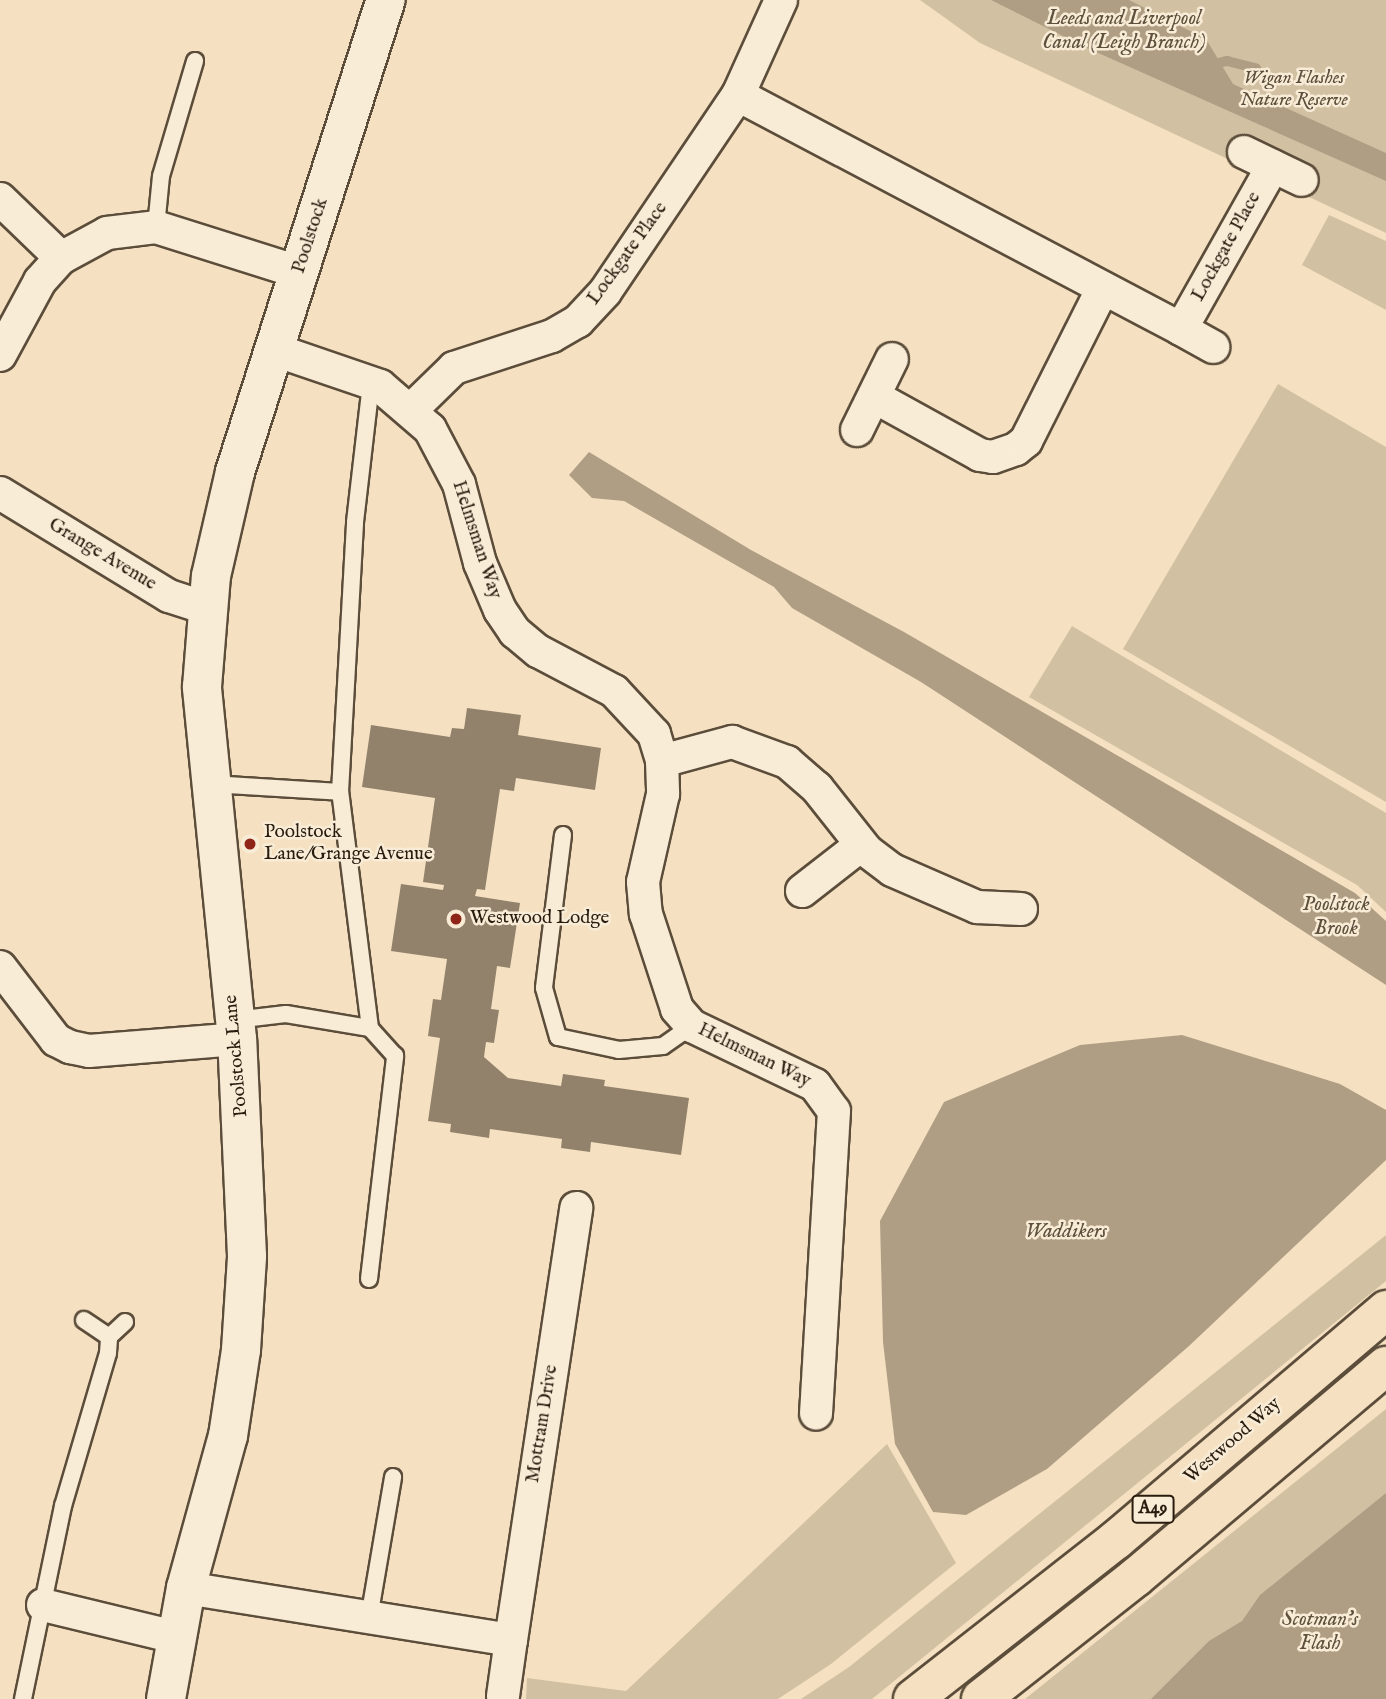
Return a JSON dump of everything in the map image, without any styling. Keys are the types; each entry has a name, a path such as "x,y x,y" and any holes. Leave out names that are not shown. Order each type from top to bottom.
{"highway":[{"name":"Westwood Way","path":"914,1699 1116,1541 1386,1310"},
{"name":"A49","path":"981,1699 1136,1577 1386,1366"}],"main road":[{"name":"Poolstock","path":"235,472 386,0"},
{"name":"Poolstock Lane","path":"166,1699 175,1637 186,1588 228,1436 241,1350 247,1256 236,1029 209,784 202,687 207,608 218,537 235,472"}],"street":[{"name":"Lockgate Place","path":"411,410 454,368 552,336 578,321 605,292 738,95 781,0"},
{"path":"738,95 1102,290 1213,346"},
{"path":"1244,152 1302,180"},
{"name":"Lockgate Place","path":"1181,329 1273,166"},
{"path":"0,198 61,258"},
{"path":"0,355 40,281 61,258 107,233 156,227 299,272"},
{"path":"875,397 980,455 993,457 1016,449 1026,441 1102,290"},
{"name":"Helmsman Way","path":"275,350 370,383 411,410 447,456 480,562 500,610 515,632 538,651 614,691 635,709 654,734 662,761 663,794 643,882 646,915 677,1009 692,1026 815,1084 834,1111 816,1413"},
{"path":"857,430 892,359"},
{"name":"Grange Avenue","path":"0,493 169,596 207,608"},
{"path":"662,761 732,741 787,762 817,788 861,845 892,870 977,915 1021,909"},
{"path":"802,891 861,845"},
{"path":"0,967 55,1040 70,1047 89,1051 236,1029"},
{"name":"Mottram Drive","path":"503,1696 576,1208"},
{"path":"186,1588 511,1640"},
{"path":"43,1605 175,1637"}],"lane":[{"path":"156,227 161,176 195,61"},
{"path":"369,1279 396,1056 370,1028 340,792 355,522 370,383"},
{"path":"209,784 340,792"},
{"path":"563,835 544,988 558,1037 619,1049 652,1047 663,1046 692,1026"},
{"path":"236,1029 286,1014 370,1028"},
{"path":"84,1320 108,1338"},
{"path":"23,1699 43,1605 44,1583 108,1353 108,1338 125,1322"},
{"path":"369,1618 393,1477"}],"green space":[{"name":"Wigan Flashes Nature Reserve","path":"920,0 1386,0 1386,233 980,43"},
{"path":"1329,215 1386,241 1386,310 1302,265"},
{"path":"1278,384 1386,447 1386,802 1123,649"},
{"path":"1072,626 1386,813 1386,912 1357,885 1029,697"},
{"path":"1386,1235 1386,1281 872,1699 801,1699 849,1667"},
{"path":"1386,1409 1386,1699 1025,1699"},
{"path":"887,1444 956,1563 831,1664 778,1699 526,1699 527,1678 626,1691"}],"water":[{"name":"Leeds and Liverpool Canal (Leigh Branch)","path":"991,0 1129,0 1206,39 1233,84 1386,153 1386,181 1087,48"},
{"name":"Poolstock Brook","path":"589,452 751,550 904,632 1355,893 1386,921 1386,985 921,682 792,608 774,587 624,501 592,498 569,475"},
{"name":"Waddikers","path":"1182,1035 1340,1084 1386,1110 1386,1160 1189,1346 1047,1469 966,1515 933,1512 895,1444 883,1342 880,1221 944,1102 1080,1045"},
{"name":"Scotman's Flash","path":"1386,1493 1386,1699 1151,1699 1209,1641 1242,1621 1260,1595"}],"building":[{"name":"Westwood Lodge","path":"467,708 521,715 518,735 601,748 595,790 516,778 514,791 500,789 485,890 477,889 475,896 520,903 510,968 497,966 491,1009 499,1010 494,1043 486,1042 484,1057 508,1078 561,1086 563,1074 605,1080 604,1086 689,1098 681,1155 591,1142 590,1152 561,1148 562,1139 490,1129 489,1138 450,1132 451,1124 428,1121 440,1038 428,1036 433,999 441,1000 447,959 391,951 401,884 443,890 444,885 423,882 435,798 362,787 371,725 450,737 452,728 464,729"}],"waterway":[{"path":"1205,66 1227,61 1256,68"}],"place":[{"name":"Poolstock Lane/Grange Avenue","path":"250,844"},
{"name":"Westwood Lodge","path":"456,919"}]}
